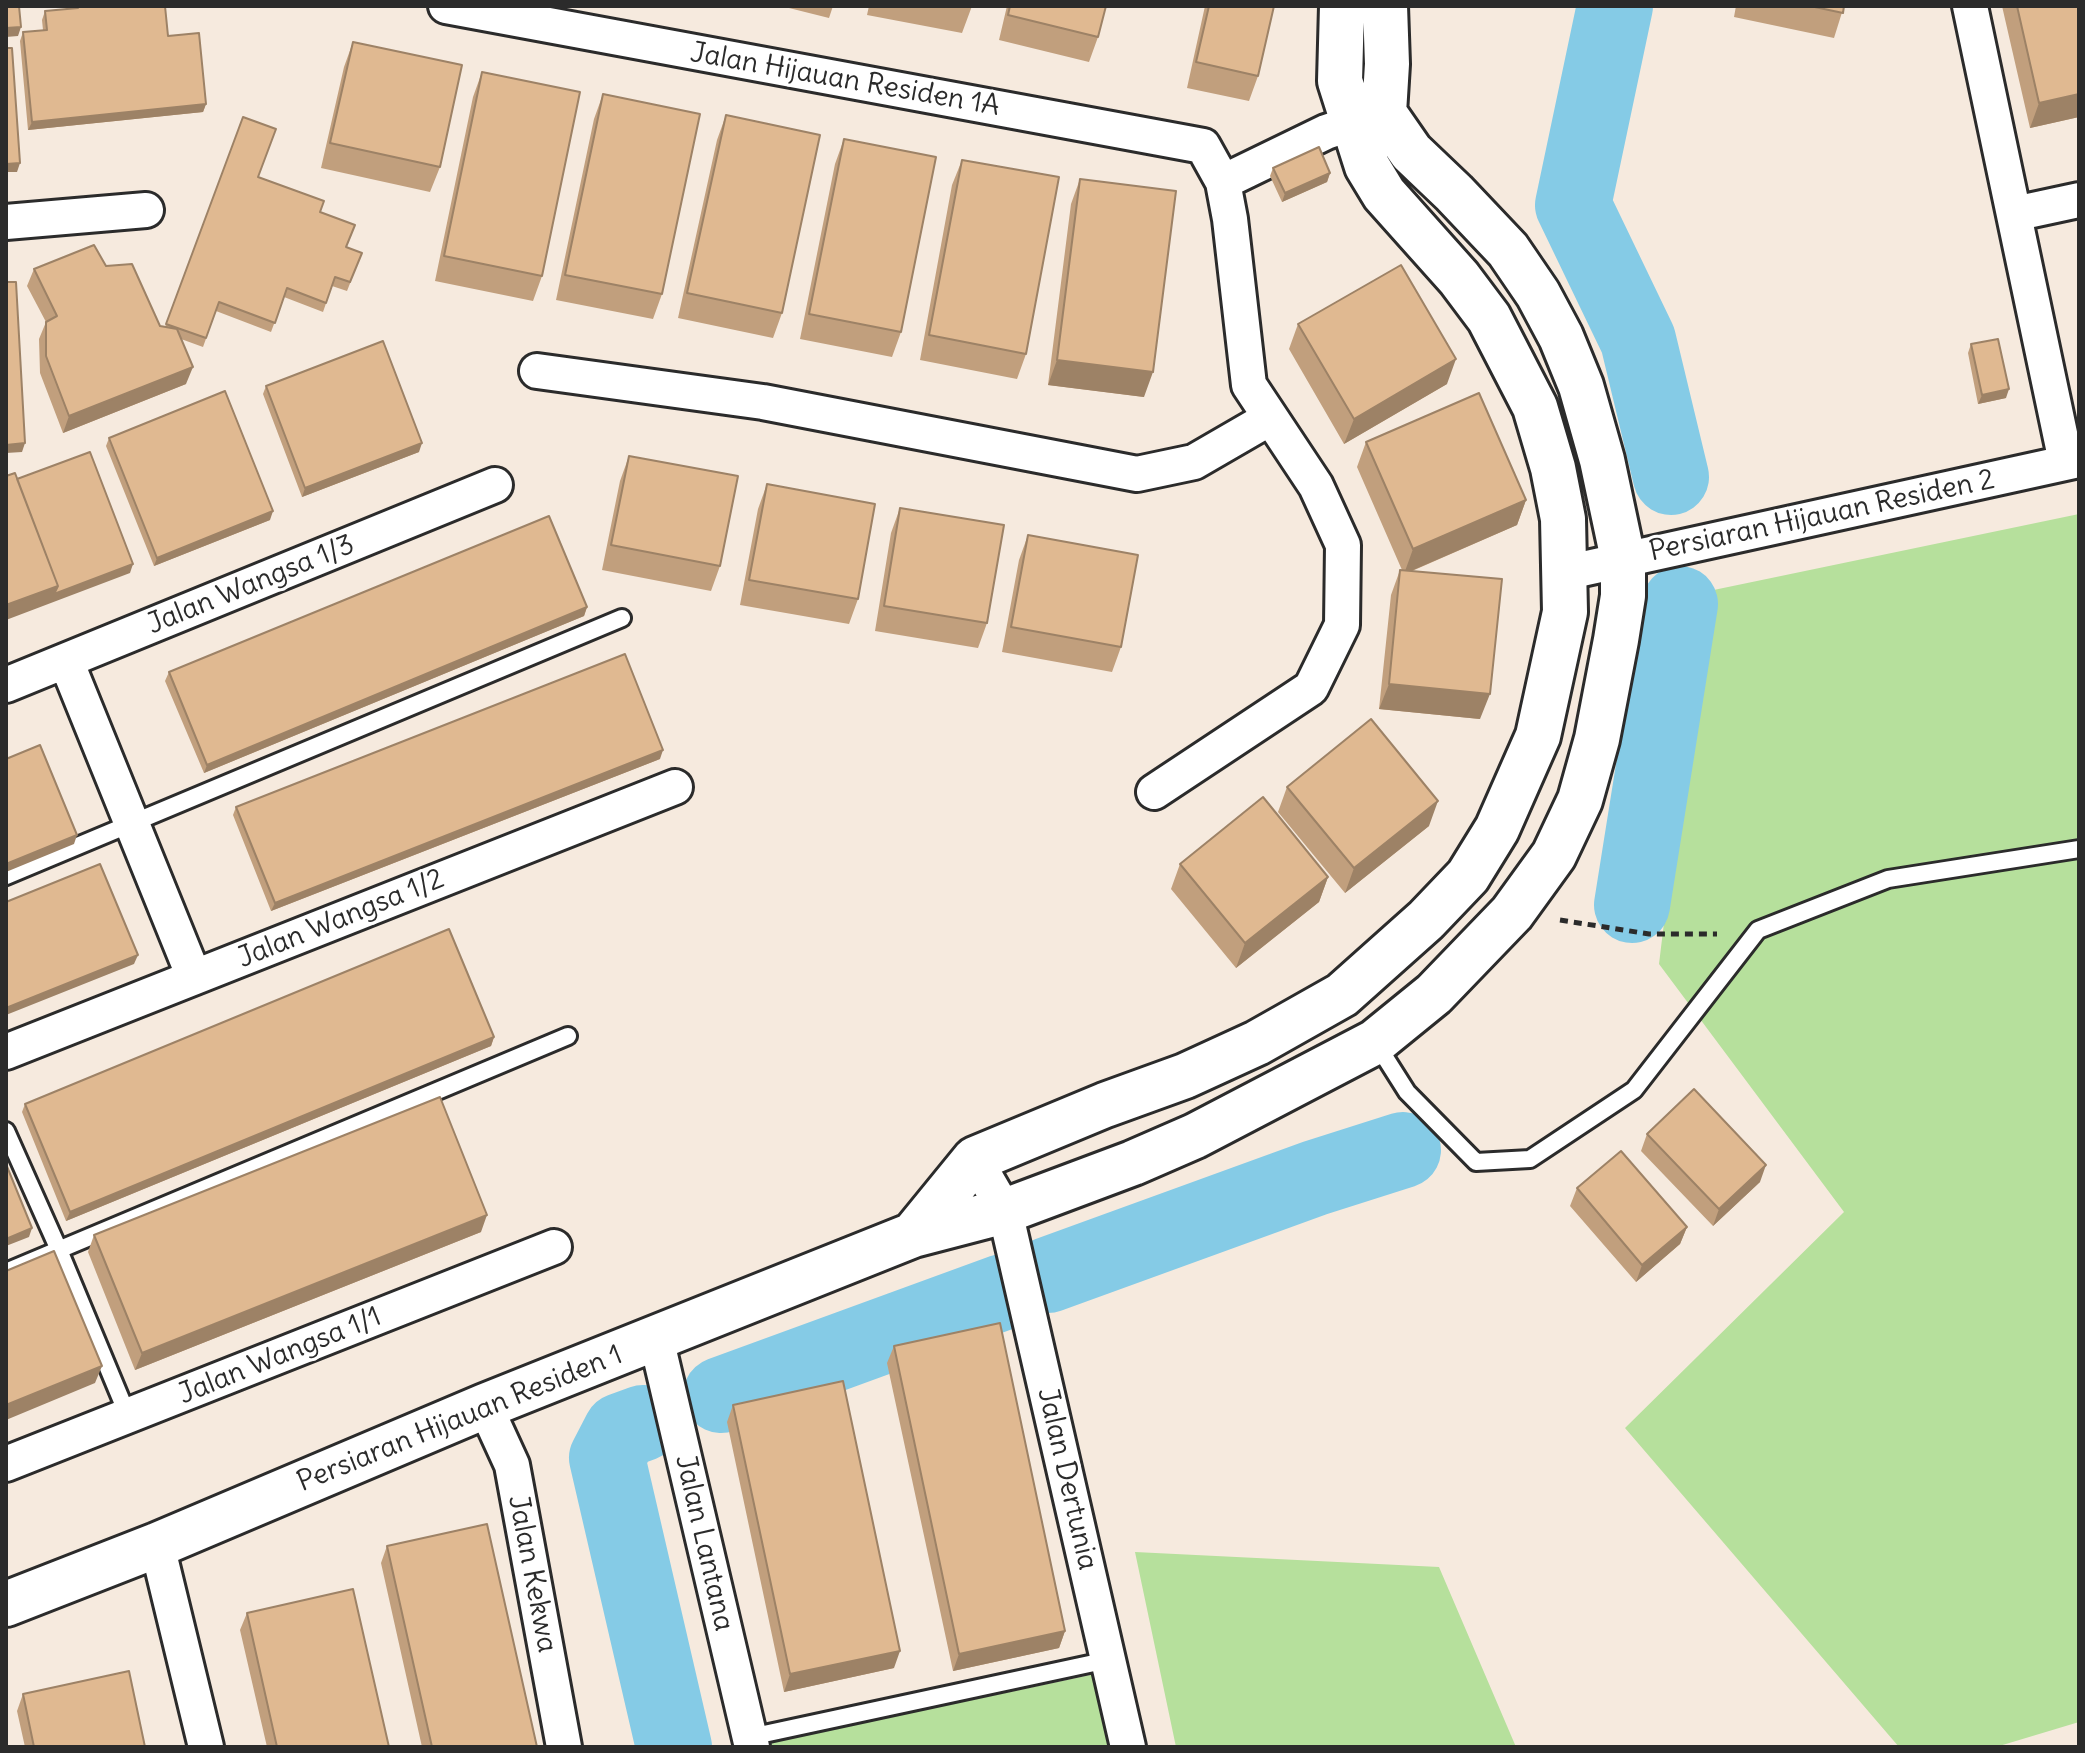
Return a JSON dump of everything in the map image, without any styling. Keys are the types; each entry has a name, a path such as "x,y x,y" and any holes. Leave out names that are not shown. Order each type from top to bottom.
{"street":[{"name":"Jalan Hijauan Residen 1A","path":"446,6 1203,146 1223,182"},
{"name":"Persiaran Hijauan Residen 1","path":"6,1604 157,1545 485,1406 913,1235 1005,1211 1195,1136 1375,1042 1434,994 1512,913 1554,855 1580,800 1597,739 1616,640 1623,596 1623,559 1602,460 1581,386 1561,337 1538,294 1508,250 1411,152 1368,118 1340,81 1342,6"},
{"name":"Persiaran Hijauan Residen 1","path":"913,1235 975,1159 1105,1105 1185,1076 1257,1043 1342,995 1426,920 1468,876 1497,829 1538,736 1565,612 1563,519 1553,468 1535,407 1489,318 1459,278 1384,194 1367,166 1368,118 1387,64 1385,6"},
{"path":"1970,6 2014,214 2073,461"},
{"path":"1154,792 1311,688 1342,625 1343,545 1316,486 1249,385 1223,182 1326,132 1368,118"},
{"path":"2014,214 2079,200"},
{"path":"6,222 146,210"},
{"path":"537,371 763,402 1137,474 1194,462 1270,418"},
{"name":"Persiaran Hijauan Residen 2","path":"1564,573 2073,461"},
{"name":"Jalan Wangsa 1/3","path":"6,685 495,485"},
{"path":"66,661 194,977"},
{"name":"Jalan Wangsa 1/2","path":"6,1052 675,787"},
{"path":"1342,995 1375,1042"},
{"name":"Jalan Dertunia","path":"975,1159 1005,1211 1128,1747"},
{"name":"Jalan Wangsa 1/1","path":"6,1464 554,1247"},
{"name":"Jalan Lantana","path":"656,1338 751,1742"},
{"name":"Jalan Kekwa","path":"485,1406 512,1465 564,1747"},
{"path":"157,1545 206,1747"}],"lane":[{"path":"6,876 622,618"},
{"path":"1375,1042 1407,1092 1476,1162 1530,1159 1634,1090 1758,930 1888,879 2079,849"},
{"path":"6,1272 568,1036"},
{"path":"6,1131 128,1416"},
{"path":"751,1742 1108,1660"}],"path":[{"path":"1512,913 1649,934 1709,935 1758,930"}],"green space":[{"path":"2079,514 2079,1722 1996,1747 1899,1747 1625,1428 1844,1212 1659,964 1704,592"},
{"path":"1135,1552 1439,1567 1516,1747 1176,1747"},
{"path":"1095,1674 1112,1747 768,1747 767,1743"}],"building":[{"path":"6,6 19,6 21,27 6,28"},
{"path":"78,6 165,6 168,36 199,33 206,104 32,122 23,32 47,30 45,11"},
{"path":"1010,6 1106,6 1098,37 1008,15"},
{"path":"1209,6 1274,6 1258,76 1196,62"},
{"path":"1810,6 1844,6 1843,13"},
{"path":"2017,6 2079,6 2079,94 2039,103"},
{"path":"353,42 462,65 440,167 330,143"},
{"path":"6,48 12,48 20,163 6,164"},
{"path":"482,72 580,92 542,276 444,256"},
{"path":"603,94 700,114 662,294 565,275"},
{"path":"726,115 820,135 782,313 687,293"},
{"path":"243,117 276,129 258,177 324,201 320,212 355,225 346,247 362,253 350,282 335,277 326,303 287,288 275,323 219,302 206,338 166,324"},
{"path":"844,139 936,157 901,332 809,314"},
{"path":"1319,147 1330,173 1285,193 1273,168"},
{"path":"962,160 1059,177 1026,354 929,335"},
{"path":"1080,179 1176,191 1153,372 1057,360"},
{"path":"94,245 106,266 132,264 160,326 177,329 193,367 69,416 46,356 46,322 57,316 34,269"},
{"path":"1401,265 1456,359 1354,419 1298,324"},
{"path":"6,282 16,282 25,443 6,445"},
{"path":"1998,339 2009,389 1982,395 1971,344"},
{"path":"383,341 422,443 305,488 266,386"},
{"path":"225,391 273,511 157,558 109,438"},
{"path":"1479,393 1526,500 1413,549 1366,442"},
{"path":"90,452 133,564 54,594 58,586 17,479"},
{"path":"629,456 738,476 720,566 611,545"},
{"path":"15,473 58,586 6,605 6,476"},
{"path":"767,484 875,504 858,599 749,580"},
{"path":"900,508 1004,525 987,623 884,606"},
{"path":"549,516 587,607 207,765 169,672"},
{"path":"1028,535 1138,555 1121,647 1011,627"},
{"path":"1400,570 1502,579 1490,694 1389,684"},
{"path":"625,654 663,750 275,903 236,807"},
{"path":"1371,719 1438,801 1354,868 1287,787"},
{"path":"40,745 77,835 6,864 6,759"},
{"path":"1263,797 1328,877 1245,943 1180,864"},
{"path":"100,864 138,955 6,1008 6,902"},
{"path":"449,929 494,1037 70,1212 25,1104"},
{"path":"1694,1089 1766,1165 1719,1209 1647,1134"},
{"path":"440,1097 487,1215 142,1353 94,1235"},
{"path":"1621,1151 1687,1227 1642,1265 1577,1188"},
{"path":"6,1164 32,1228 6,1239"},
{"path":"54,1251 102,1366 6,1405 6,1271"},
{"path":"1000,1323 1065,1631 959,1654 894,1346"},
{"path":"843,1381 900,1651 790,1674 733,1405"},
{"path":"487,1524 537,1747 432,1747 387,1546"},
{"path":"353,1589 389,1747 277,1747 247,1613"},
{"path":"129,1671 145,1747 34,1747 23,1694"}],"waterway":[{"path":"1615,6 1573,205 1638,340 1671,477"},
{"path":"1632,905 1680,604"},
{"path":"1048,1275 1315,1178 1403,1150"},
{"path":"721,1395 1003,1292"},
{"path":"643,1423 621,1431 607,1458 674,1747"}]}
